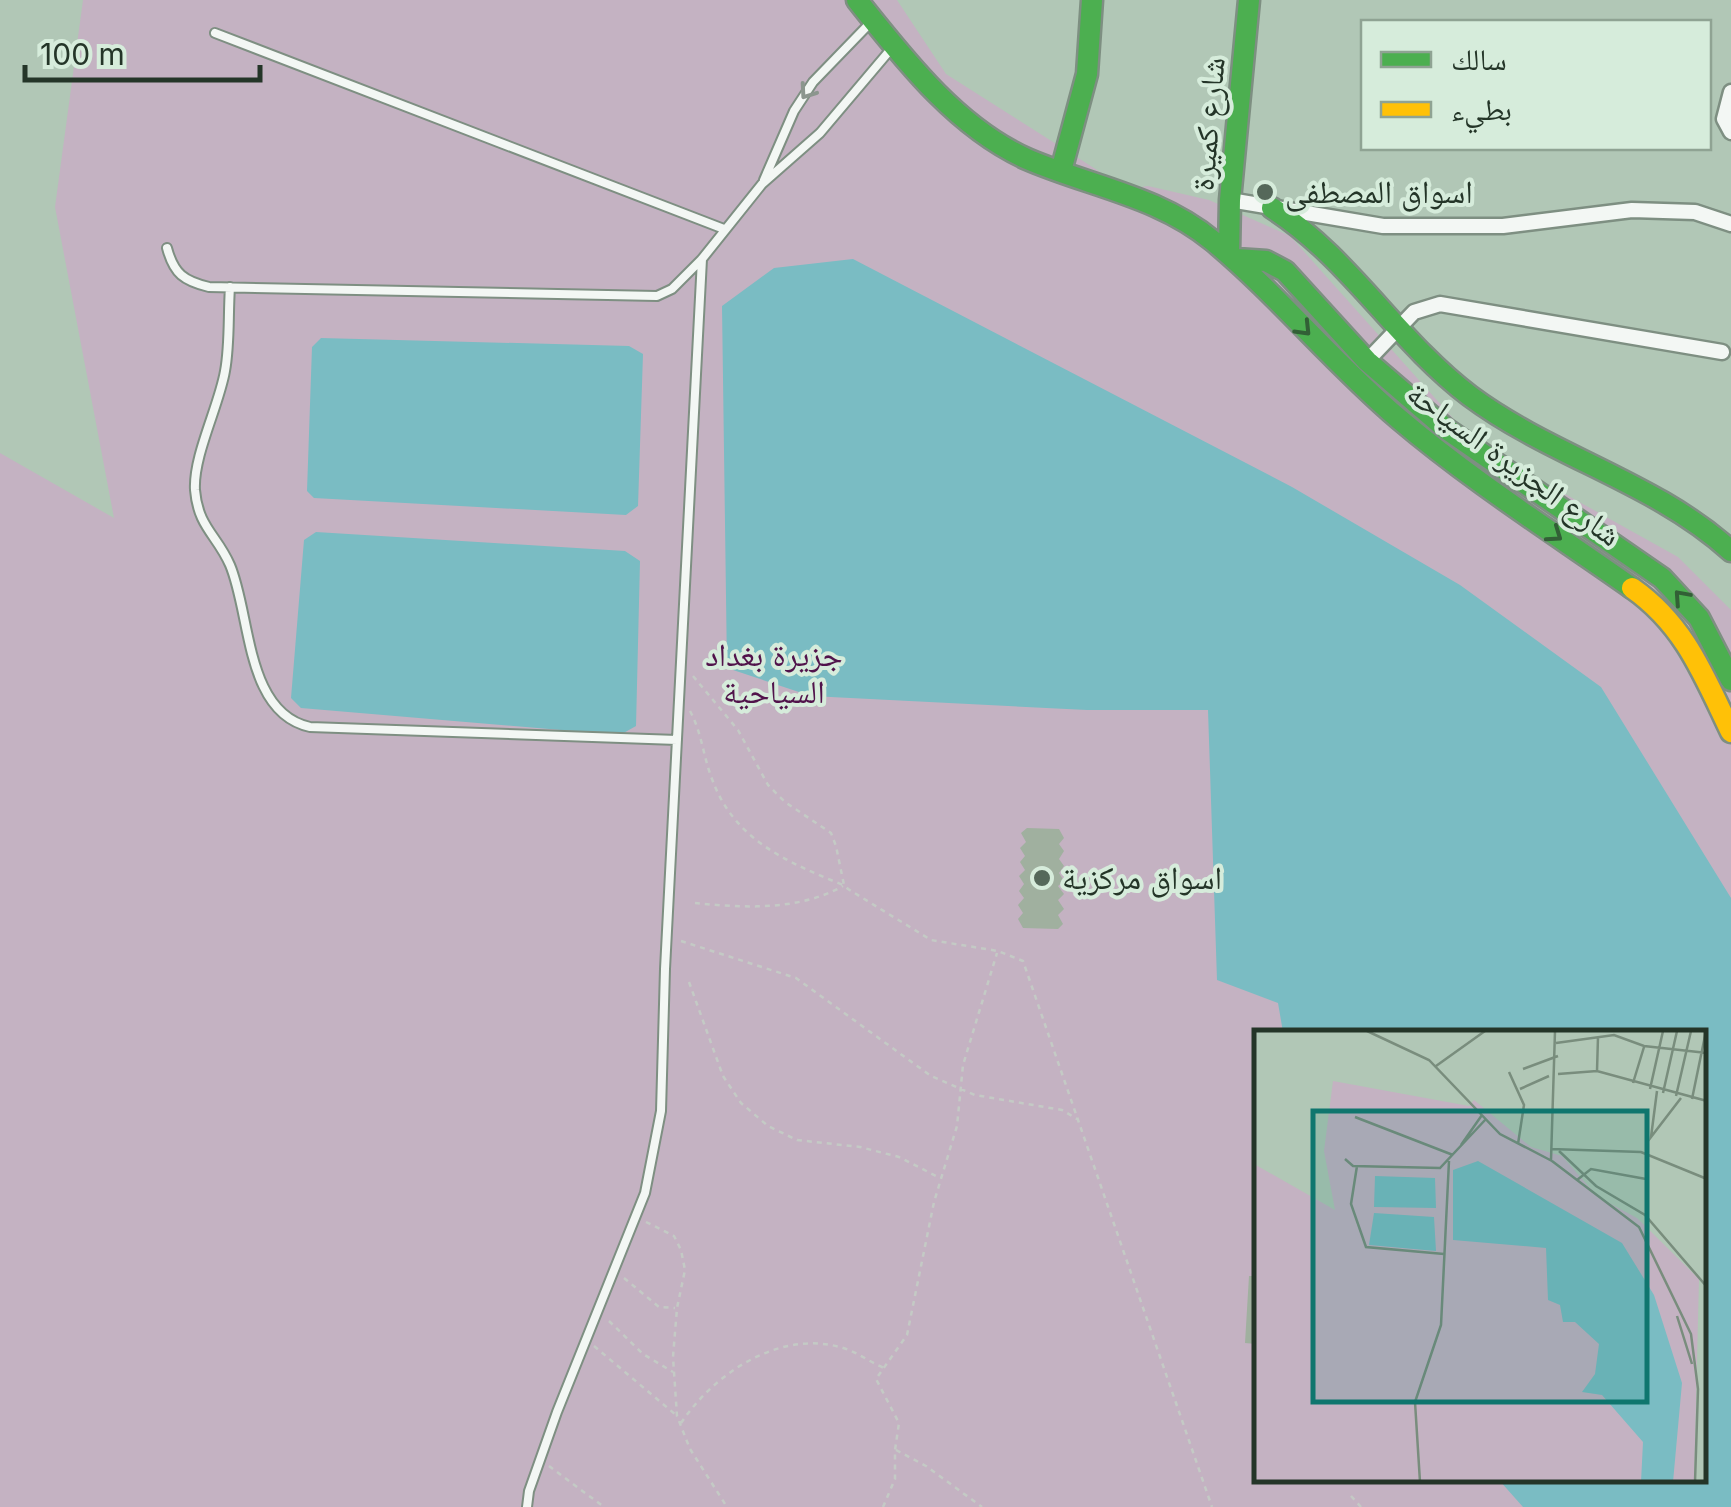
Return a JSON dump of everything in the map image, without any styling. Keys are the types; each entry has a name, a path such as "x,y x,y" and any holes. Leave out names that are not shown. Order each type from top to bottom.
{"street":[{"name":"شارع الجزيرة السياحة","path":"857,0 894,46 968,123 1008,150 1150,203 1192,225 1233,256 1358,383 1411,429 1654,603 1686,640 1731,732"},
{"path":"1061,171 1087,74 1092,0"},
{"name":"شارع كميرة","path":"1233,256 1230,200 1249,0"},
{"path":"1731,92 1724,119 1731,132"},
{"path":"1230,200 1383,226 1503,226 1632,210 1695,212 1731,224"},
{"path":"1272,208 1315,237 1448,378 1507,421 1667,503 1731,551"},
{"name":"شارع الجزيرة السياحة","path":"1233,256 1266,261 1284,271 1368,361 1488,461 1662,578 1699,618 1731,680"},
{"path":"1368,361 1414,312 1440,304 1722,352"}],"lane":[{"path":"762,184 794,111 813,82 872,20"},
{"path":"215,32 724,229"},
{"path":"167,248 172,264 187,282 209,287 657,296 672,289 702,258 762,184 820,133 894,46"},
{"path":"527,1507 540,1460 636,1217 653,1166 661,1111 666,937 702,258"},
{"path":"230,287 226,370 194,485 200,516 230,564 258,676 276,706 293,724 677,740"}],"path":[{"path":"681,659 738,730 768,785 785,802 830,833 844,885"},
{"path":"679,699 699,728 713,784 726,808 747,834 772,854 844,885 931,940 998,950 1024,961 1212,1507"},
{"path":"695,903 742,907 779,904 830,893 844,885"},
{"path":"666,937 796,978 921,1070 961,1088 992,1100 1062,1110 1078,1120"},
{"path":"882,1507 895,1478 899,1422 876,1379 907,1335 957,1126 968,1044 998,950"},
{"path":"689,982 722,1076 741,1103 768,1126 797,1140 899,1157 942,1179"},
{"path":"636,1217 674,1236 682,1250 685,1270 676,1308 674,1373 677,1416 690,1449 727,1507"},
{"path":"617,1264 624,1280 642,1296 658,1307 676,1308"},
{"path":"598,1312 643,1354 674,1373"},
{"path":"587,1340 677,1416"},
{"path":"680,1424 710,1388 768,1350 802,1343 829,1346 884,1368"},
{"path":"894,1450 926,1466 982,1507"},
{"path":"540,1460 604,1507"},
{"path":"1351,1496 1362,1507"}],"green space":[{"name":"جزيرة بغداد السياحية","path":"83,0 897,0 946,74 1127,189 1148,186 1209,200 1290,236 1477,445 1678,557 1731,610 1731,1507 0,1507 0,453 114,518 55,207"}],"water":[{"path":"853,259 1292,487 1460,585 1601,687 1731,898 1731,1507 1523,1507 1501,1482 1706,1482 1706,1030 1283,1030 1278,1003 1217,980 1208,710 1087,710 811,696 727,668 722,306 774,268"},
{"path":"321,338 629,346 643,354 638,506 626,515 314,498 307,491 312,347"},
{"path":"316,532 625,551 640,561 636,726 620,735 301,708 291,698 304,540"}],"building":[{"name":"اسواق مركزية","path":"1027,828 1059,829 1064,838 1059,844 1064,851 1059,859 1064,866 1059,873 1064,881 1058,886 1064,894 1058,900 1064,909 1058,915 1063,924 1058,929 1023,928 1018,919 1023,913 1018,905 1024,898 1019,891 1024,884 1019,876 1025,870 1020,862 1025,856 1020,848 1026,842 1021,833"},
{"path":"1249,1276 1254,1276 1254,1344 1245,1343"}],"traffic: fast":[{"path":"857,0 933,90 977,129 1027,159 1147,202 1192,226 1237,262 1399,419 1484,485 1632,588"},
{"path":"1061,171 1087,74 1092,0"},
{"path":"1229,253 1230,200 1249,0"},
{"path":"1272,208 1325,251 1419,350 1470,396 1535,436 1670,506 1731,551"},
{"path":"1236,259 1266,261 1285,271 1367,361 1445,428 1662,578 1699,618 1731,680"}],"traffic: slow":[{"path":"1632,588 1679,635 1731,732"}],"place":[{"name":"اسواق المصطفى","path":"1265,192"},
{"name":"اسواق مركزية","path":"1042,878"}]}
